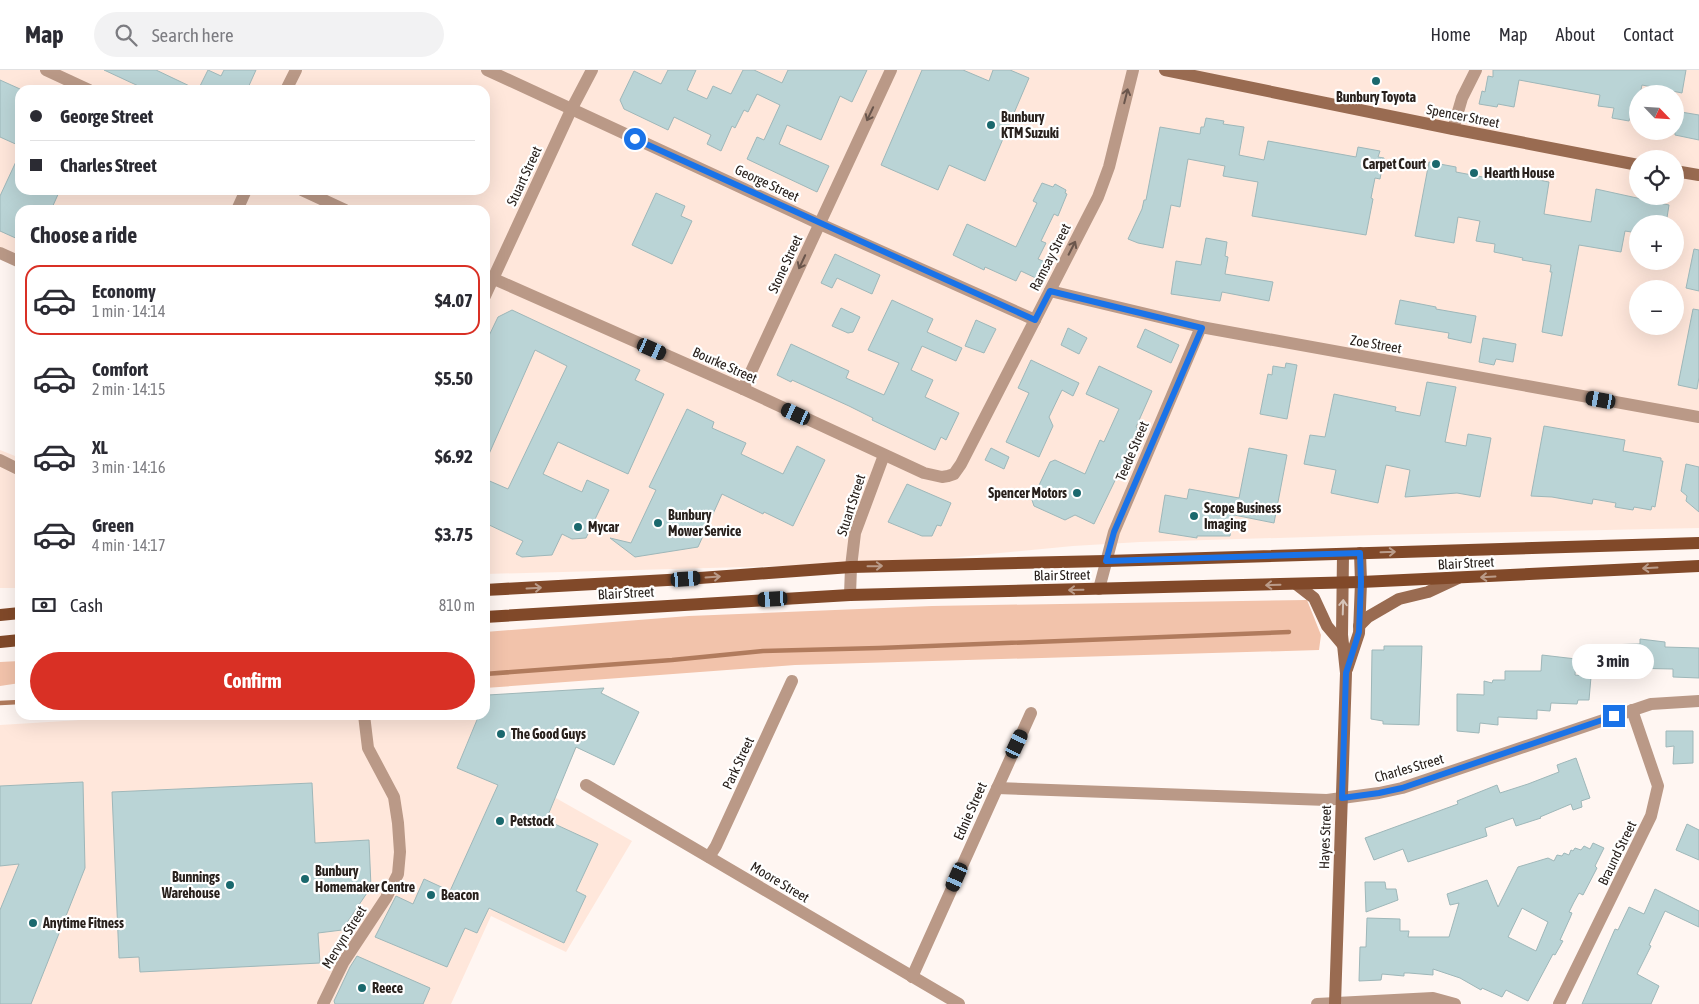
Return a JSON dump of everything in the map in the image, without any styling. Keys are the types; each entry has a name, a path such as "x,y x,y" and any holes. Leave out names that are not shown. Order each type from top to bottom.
{"main road":[{"name":"Blair Street","path":"490,590 686,579 851,567 1699,543"},
{"name":"Blair Street","path":"490,617 850,595 1343,583 1699,566"},
{"path":"0,615 15,614"},
{"path":"0,642 15,640"}],"street":[{"path":"46,70 78,85"},
{"path":"288,85 296,70"},
{"name":"George Street","path":"487,70 820,224 1035,320"},
{"name":"Stuart Street","path":"490,275 592,70"},
{"name":"Stone Street","path":"743,389 891,70"},
{"name":"Ramsay Street","path":"954,474 962,464 1104,184 1133,70"},
{"name":"Spencer Street","path":"1165,70 1629,163"},
{"path":"1453,129 1462,98 1476,70"},
{"path":"1684,172 1699,175"},
{"path":"313,195 334,205"},
{"path":"0,252 15,260"},
{"name":"Bourke Street","path":"490,277 743,389 884,455 935,476 942,477 954,474"},
{"name":"Zoe Street","path":"1050,291 1202,328 1699,417"},
{"name":"Teede Street","path":"1099,590 1114,532 1202,328"},
{"name":"Stuart Street","path":"850,595 851,567 857,528 884,455"},
{"path":"0,460 15,468"},
{"name":"Hayes Street","path":"1346,673 1359,632 1360,553"},
{"name":"Hayes Street","path":"1335,1004 1346,673 1343,645 1343,554"},
{"path":"1359,626 1368,617 1399,599 1428,592 1458,578"},
{"path":"1296,584 1314,598 1328,626 1343,645"},
{"name":"Park Street","path":"709,857 716,846 792,681"},
{"name":"Charles Street","path":"997,788 1327,800 1402,788 1651,704 1699,701"},
{"name":"Braund Street","path":"1559,1004 1652,816 1658,786 1632,710"},
{"name":"Ednie Street","path":"912,977 1031,713"},
{"name":"Mervyn Street","path":"323,1004 343,963 386,898 398,874 400,852 394,797 368,748 365,720"},
{"name":"Moore Street","path":"586,785 959,1004"},
{"path":"1317,1004 1433,998 1455,1004"}],"shaded area":[{"path":"0,70 1699,70 1699,528 1140,542 1073,546 897,563 490,574 490,205 15,205 15,256 0,249"},
{"path":"0,450 15,456 15,588 0,588"},
{"path":"1307,600 1321,635 1319,650 795,665 490,688 490,632 689,616 932,606"},
{"path":"15,661 15,684 0,686 0,662"},
{"name":"Bunbury Homemaker Centre","path":"604,688 554,797 632,841 566,952 491,916 451,1004 0,1004 0,725 81,720 490,720 490,695"}],"building":[{"path":"104,70 156,70 188,85 136,85"},
{"path":"208,70 221,76 224,70 256,70 249,85 200,85"},
{"path":"668,70 696,70 687,90 707,99 713,86 731,94 743,70 754,70 782,83 788,70 867,70 852,102 840,96 821,140 787,125 779,144 829,166 817,192 747,159 757,137 764,140 780,105 757,94 748,112 744,110 735,128 732,126 721,151 707,144 711,135 674,117 668,130 624,109 620,100 634,71 661,84"},
{"path":"922,70 963,70 989,81 993,70 1010,70 1029,78 985,181 949,165 938,190 881,165"},
{"path":"1493,70 1686,70 1683,85 1629,85 1629,121 1612,118 1614,108 1598,106 1600,95 1519,80 1514,107 1498,104 1497,107 1479,104 1482,91 1485,92 1488,76 1493,77"},
{"path":"0,80 15,87 15,144 0,137"},
{"path":"1684,112 1699,115 1699,140 1684,137"},
{"path":"1206,118 1224,121 1223,124 1244,127 1239,155 1264,160 1268,141 1356,157 1358,147 1380,151 1378,157 1384,158 1380,179 1375,178 1366,235 1252,216 1258,182 1223,176 1225,166 1188,159 1180,207 1171,205 1163,248 1128,239 1142,209 1144,200 1146,200 1160,127 1200,134 1201,127 1204,127"},
{"path":"1429,162 1456,167 1456,172 1488,178 1488,175 1518,180 1518,176 1549,182 1544,214 1591,222 1596,189 1629,196 1629,205 1669,205 1667,215 1629,215 1629,232 1625,231 1621,252 1579,245 1562,336 1542,332 1552,272 1550,272 1551,265 1522,260 1523,258 1494,252 1495,244 1476,241 1480,221 1458,217 1454,243 1415,236"},
{"path":"15,164 15,195 58,195 53,205 15,205 15,238 0,231 0,196"},
{"path":"1042,183 1053,187 1055,184 1066,190 1065,193 1067,194 1058,216 1054,214 1041,241 1046,243 1038,259 1050,264 1042,281 1021,271 1016,281 985,267 984,270 953,255 967,224 1016,247 1037,203 1033,201"},
{"path":"656,193 685,206 681,216 692,221 672,264 632,245"},
{"path":"1206,238 1227,242 1225,256 1228,257 1225,274 1273,282 1269,301 1222,292 1220,301 1171,294 1176,261 1201,265"},
{"path":"1694,249 1699,250 1699,291 1686,288"},
{"path":"835,254 880,275 872,294 837,278 832,288 821,283"},
{"path":"892,300 933,319 927,332 962,348 956,361 922,346 911,370 933,380 925,397 959,413 946,440 941,437 935,450 872,420 873,418 849,406 777,375 791,344 849,371 846,378 884,395 899,363 868,350"},
{"path":"1400,300 1476,316 1471,343 1448,338 1449,333 1395,324"},
{"path":"841,308 860,317 853,332 848,333 832,326"},
{"path":"1693,309 1699,310 1699,377 1697,389 1678,385"},
{"path":"512,310 640,370 635,380 664,394 628,474 558,442 543,474 582,492 587,480 609,490 586,538 572,539 562,534 552,555 522,557 516,554 523,541 490,525 490,481 508,489 567,366 535,350 490,452 490,334 498,317"},
{"path":"976,320 996,329 984,353 965,346"},
{"path":"1068,328 1087,338 1079,354 1061,345"},
{"path":"1145,329 1179,345 1171,363 1137,347"},
{"path":"1483,338 1516,344 1513,362 1496,359 1494,365 1479,362"},
{"path":"1031,360 1079,383 1073,396 1062,390 1049,417 1053,426 1039,457 1006,442 1029,393 1018,388"},
{"path":"1286,363 1297,365 1287,419 1260,414 1268,374 1272,375 1273,366 1285,368"},
{"path":"1099,366 1152,391 1136,427 1140,429 1094,524 1075,515 1065,520 1034,506 1032,500 1050,462 1055,460 1085,474 1100,440 1104,442 1119,409 1086,394"},
{"path":"1427,382 1456,387 1445,442 1466,446 1468,434 1491,438 1480,497 1457,493 1405,497 1410,470 1386,465 1378,503 1331,493 1336,470 1304,464 1310,435 1325,437 1334,394 1396,407 1395,411 1420,416"},
{"path":"687,409 714,422 712,428 746,443 741,454 783,474 797,446 825,460 793,526 722,494 698,547 635,557 610,538 631,543 656,490 649,487"},
{"path":"1544,426 1625,440 1623,451 1661,458 1661,461 1663,461 1655,507 1652,506 1651,510 1634,507 1633,510 1615,507 1616,503 1593,499 1592,504 1552,497 1531,496"},
{"path":"991,448 1009,457 1004,469 985,460"},
{"path":"1249,448 1287,455 1274,523 1234,515 1230,536 1197,536 1197,538 1159,532 1165,495 1187,499 1189,489 1239,498"},
{"path":"1686,464 1699,467 1699,512 1686,501 1687,496 1681,491"},
{"path":"907,484 951,503 941,526 937,525 932,536 922,536 888,522"},
{"path":"1640,639 1665,642 1665,647 1699,648 1699,678 1673,677 1673,669 1628,668 1628,677 1606,678 1604,645 1640,644"},
{"path":"1384,646 1422,646 1419,725 1383,724 1383,721 1371,719 1372,650 1384,650"},
{"path":"1542,655 1576,659 1575,675 1591,677 1589,700 1578,700 1577,704 1551,703 1550,711 1537,710 1537,719 1498,717 1498,725 1480,723 1479,733 1457,731 1457,694 1484,695 1484,681 1492,683 1493,680 1505,680 1505,671 1541,671"},
{"path":"604,688 601,693 639,712 614,765 576,747 546,820 598,844 576,891 586,896 564,943 489,908 477,933 465,928 447,967 375,937 396,896 413,904 424,879 450,891 498,785 457,768 477,720 490,720 490,695"},
{"path":"1666,731 1693,731 1693,763 1673,764 1674,746 1666,747"},
{"path":"1576,758 1590,798 1581,801 1582,807 1573,810 1571,804 1541,818 1516,826 1513,818 1485,828 1487,836 1408,862 1403,849 1374,860 1365,838 1458,804 1457,801 1497,785 1500,793 1528,784 1559,772 1557,765"},
{"path":"83,782 85,868 31,1004 0,1004 0,910 19,864 0,866 0,786"},
{"path":"312,783 315,843 369,840 371,887 342,930 318,933 320,963 140,972 139,957 119,958 112,792"},
{"path":"1687,824 1699,830 1699,860 1676,850"},
{"path":"1593,843 1604,848 1595,866 1597,868 1583,895 1579,893 1569,912 1572,913 1560,940 1563,941 1555,955 1553,954 1528,1001 1506,990 1502,997 1482,988 1481,990 1460,978 1433,969 1433,975 1404,973 1404,976 1382,974 1381,980 1359,981 1360,947 1366,947 1367,918 1400,919 1400,931 1409,931 1408,937 1449,937 1459,903 1450,905 1447,894 1487,880 1498,907 1518,867 1548,858 1554,861 1557,855 1562,856 1564,853 1569,855 1571,850 1573,851 1575,848 1581,850 1584,846 1590,849","holes":["1522,908 1548,922 1536,951 1508,937"]},
{"path":"1365,882 1385,882 1386,889 1396,889 1398,900 1366,912"},
{"path":"1655,889 1699,911 1699,927 1665,911 1637,974 1659,986 1651,1004 1582,1004 1615,929 1618,930 1629,907 1644,914"},
{"path":"357,956 430,988 423,1004 335,1004 334,1001"}],"waterway":[{"path":"490,674 763,651 1289,632"},
{"path":"0,703 15,702"}],"place":[{"name":"Bunbury Toyota","path":"1376,81"},
{"name":"Bunbury KTM Suzuki","path":"991,125"},
{"name":"Carpet Court","path":"1436,164"},
{"name":"Hearth House","path":"1474,173"},
{"name":"Spencer Motors","path":"1077,493"},
{"name":"Scope Business Imaging","path":"1194,516"},
{"name":"Bunbury Mower Service","path":"658,523"},
{"name":"Mycar","path":"578,527"},
{"name":"The Good Guys","path":"501,734"},
{"name":"Petstock","path":"500,821"},
{"name":"Bunbury Homemaker Centre","path":"305,879"},
{"name":"Bunnings Warehouse","path":"230,885"},
{"name":"Beacon","path":"431,895"},
{"name":"Anytime Fitness","path":"33,923"},
{"name":"Reece","path":"362,988"}],"route":[{"path":"635,139 1035,320 1050,291 1202,328 1114,532 1106,561 1360,553 1359,632 1346,673 1342,798 1402,788 1614,716"}]}
